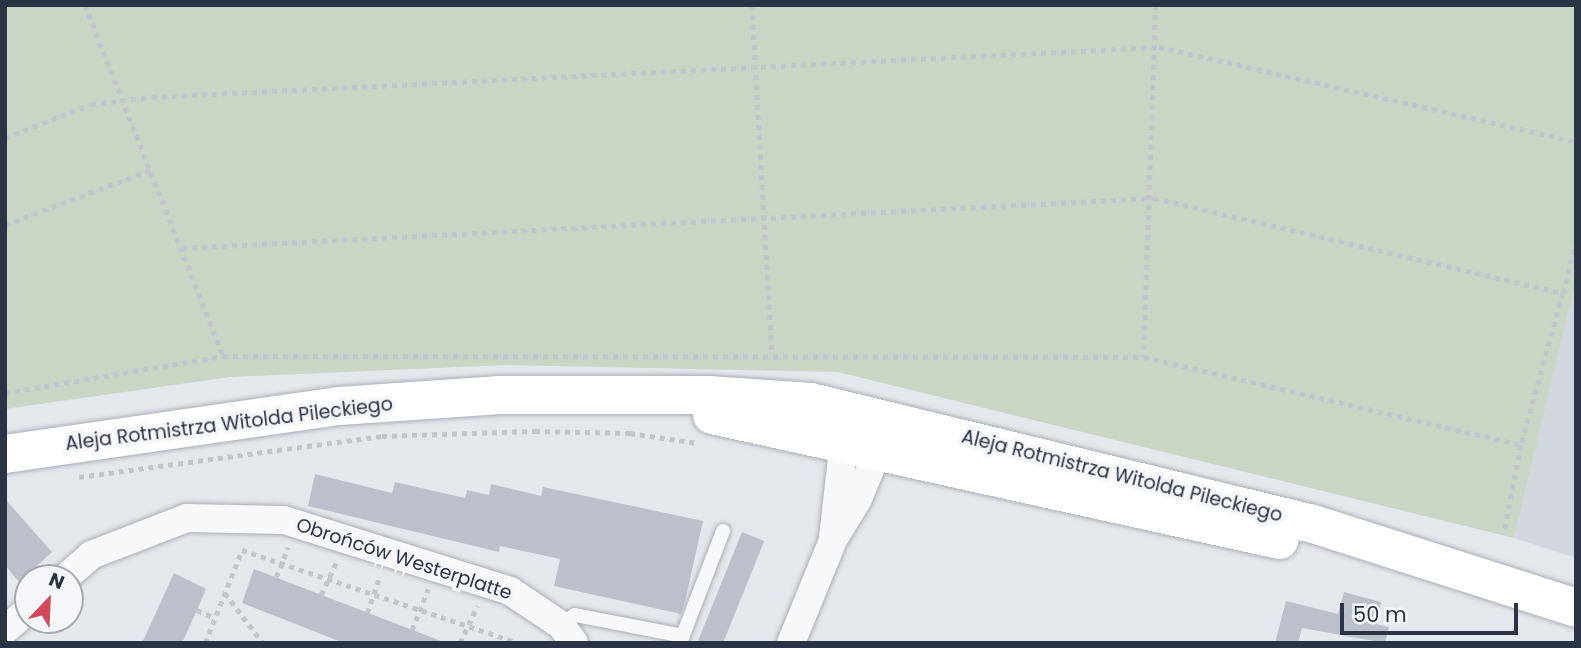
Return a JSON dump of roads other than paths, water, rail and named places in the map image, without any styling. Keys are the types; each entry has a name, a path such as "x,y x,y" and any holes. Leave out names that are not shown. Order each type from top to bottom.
{"street":[{"name":"Aleja Rotmistrza Witolda Pileckiego","path":"5,454 339,406 500,396 663,400 865,434 1313,524 1370,547 1576,608"},
{"path":"791,643 833,540 865,434"},
{"name":"Obrońców Westerplatte","path":"81,564 91,555 187,518 284,520 510,591 567,634"}],"lane":[{"path":"567,634 575,615 682,639 723,531"}]}
